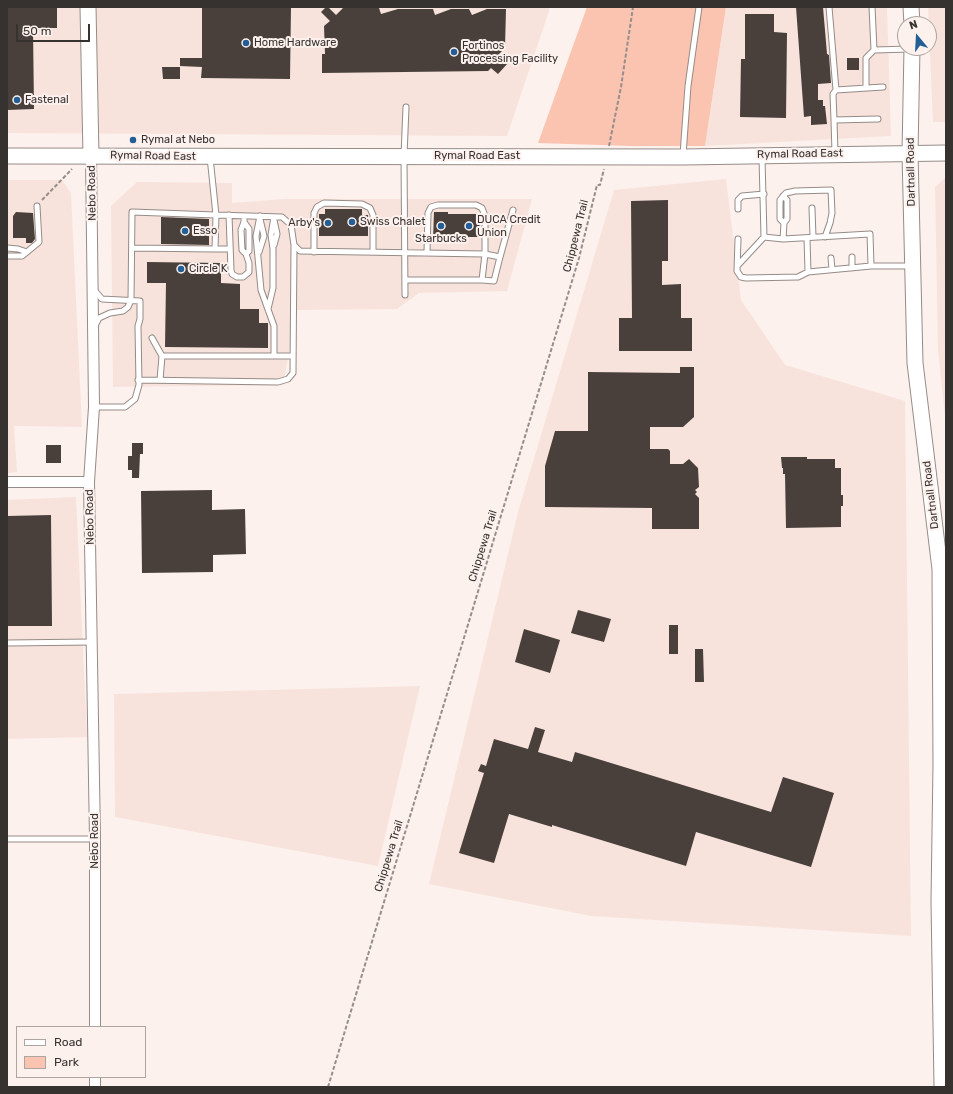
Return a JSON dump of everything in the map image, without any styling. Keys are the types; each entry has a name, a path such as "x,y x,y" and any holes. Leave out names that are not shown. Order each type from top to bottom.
{"street":[{"name":"Nebo Road","path":"88,7 94,407 89,482 95,839 95,1026"},
{"name":"Dartnall Road","path":"912,56 910,153 915,363 940,569 941,764 939,901 942,1087"},
{"name":"Rymal Road East","path":"7,156 683,156 946,153"},
{"path":"7,482 89,482"}],"lane":[{"path":"683,156 688,86 699,7"},
{"path":"829,7 836,90 833,94 835,154"},
{"path":"872,7 874,50"},
{"path":"866,88 866,58 874,50 897,49"},
{"path":"836,90 883,87"},
{"path":"405,295 404,156 406,107"},
{"path":"834,120 878,119"},
{"path":"738,265 764,237 762,155"},
{"path":"210,156 216,215 215,249"},
{"path":"783,239 784,223 780,219 780,200 783,196 786,193 795,191 831,190 832,213 828,238"},
{"path":"738,209 738,200 742,196 764,194"},
{"path":"314,252 314,213 317,206 324,203 362,204 370,208 373,215 373,252"},
{"path":"427,252 428,213 432,207 438,204 476,205 482,208 485,216 485,254 482,280"},
{"path":"7,256 22,256 39,242 37,206"},
{"path":"812,208 814,237"},
{"path":"404,280 494,281 514,210"},
{"path":"93,329 99,318 110,313 123,311 128,307 131,300 132,212 194,216 229,215 282,217 291,225 294,245 293,373 288,379 278,382 138,380"},
{"path":"229,215 231,270 232,274 237,277 243,277 249,272 249,263 246,254 242,250 241,230 244,222 244,216"},
{"path":"260,216 256,236 261,290 274,326 274,355"},
{"path":"268,310 273,288 273,249 271,235 274,217"},
{"path":"764,237 783,239 814,237 850,238 870,234 871,266"},
{"path":"807,238 808,272"},
{"path":"738,239 737,271 741,277 746,278 798,277 808,272 871,266 913,266"},
{"path":"294,245 300,252 427,252 485,254 500,257"},
{"path":"132,248 177,246 230,249"},
{"path":"7,248 27,252"},
{"path":"852,257 852,268"},
{"path":"831,258 832,269"},
{"path":"93,287 102,299 140,301 140,319 138,326 139,385 135,399 125,407 94,407"},
{"path":"152,338 162,356 160,380"},
{"path":"162,356 293,356"},
{"path":"7,643 92,642"},
{"path":"7,839 95,839"}],"path":[{"name":"Chippewa Trail","path":"328,1087 579,258 597,185 600,185 621,87 633,7"},
{"path":"37,206 51,189 72,169 73,156"}],"shaded area":[{"path":"7,7 549,7 549,11 507,136 7,133"},
{"path":"726,7 887,7 891,136 705,146"},
{"path":"928,7 946,7 946,122 933,122 930,56 937,56 937,16 928,16"},
{"path":"946,177 946,427 938,350 935,187"},
{"path":"726,179 741,300 785,365 905,401 911,936 591,916 429,884 518,512 614,190"},
{"path":"7,180 62,180 71,193 82,427 14,426 17,472 7,473"},
{"path":"137,182 232,183 232,203 284,199 532,199 507,291 419,293 397,309 297,310 283,385 113,387 111,206"},
{"path":"76,497 87,737 7,739 7,500"},
{"path":"420,686 378,866 115,817 114,694"}],"green space":[{"path":"587,7 726,7 705,146 631,146 538,143"}],"building":[{"path":"7,7 57,7 57,28 33,28 34,109 7,110"},
{"name":"Home Hardware","path":"202,7 291,7 290,79 201,78 202,67 180,66 180,58 202,58"},
{"path":"328,7 336,15 343,8 379,8 381,14 398,9 433,9 435,15 451,9 469,9 472,15 487,9 506,9 505,48 499,54 508,63 498,74 491,68 488,71 322,73 322,54 325,54 324,26 330,21 321,12"},
{"path":"796,7 823,7 831,83 818,84 818,100 823,100 827,124 811,125 811,116 804,117"},
{"path":"745,14 774,14 774,32 787,33 786,118 740,117 741,59 745,59"},
{"path":"847,58 859,58 859,70 847,70"},
{"path":"162,67 180,67 180,79 163,79"},
{"path":"668,200 668,261 662,261 662,285 681,284 681,318 692,318 692,351 619,351 619,318 632,318 631,201"},
{"path":"325,209 362,209 362,215 368,215 368,236 319,236 319,214 325,214"},
{"path":"16,212 33,213 35,239 32,243 26,243 26,238 13,238 13,216"},
{"path":"434,212 448,212 448,214 480,214 479,237 447,237 447,241 433,241"},
{"name":"Esso","path":"161,217 209,219 209,245 161,244"},
{"path":"147,262 221,263 221,283 240,284 240,309 259,309 259,323 268,323 268,348 165,347 166,283 147,283"},
{"path":"680,367 694,367 694,417 683,427 650,427 650,449 668,449 670,451 670,464 683,464 689,459 698,468 699,487 695,490 697,492 695,494 699,498 699,529 652,529 652,508 545,507 545,466 555,431 588,431 588,372 680,373"},
{"path":"132,443 143,443 143,454 140,454 139,478 132,478 132,470 128,470 128,456 132,456"},
{"path":"46,445 61,445 61,463 46,463"},
{"path":"781,457 835,459 835,468 841,468 841,495 843,495 843,506 841,506 841,527 786,528 785,474 783,474"},
{"path":"212,490 212,510 245,509 246,554 213,555 213,572 142,573 141,491"},
{"path":"51,515 52,626 7,626 7,516"},
{"path":"578,610 611,619 604,642 571,633"},
{"path":"669,625 678,625 678,654 669,654"},
{"path":"524,629 560,640 550,673 515,662"},
{"path":"695,649 703,649 704,682 695,682"},
{"path":"535,727 545,730 538,752 572,762 575,752 771,812 783,777 834,793 811,867 696,832 686,866 552,825 552,827 509,814 494,863 459,853 484,773 478,771 481,764 486,766 494,739 528,749"}],"place":[{"name":"Home Hardware","path":"246,43"},
{"name":"Fortinos Processing Facility","path":"454,52"},
{"name":"Fastenal","path":"17,100"},
{"name":"Rymal at Nebo","path":"133,140"},
{"name":"Swiss Chalet","path":"352,222"},
{"name":"Arby's","path":"328,223"},
{"name":"Starbucks","path":"441,226"},
{"name":"DUCA Credit Union","path":"469,226"},
{"name":"Esso","path":"185,231"},
{"name":"Circle K","path":"181,269"}]}
